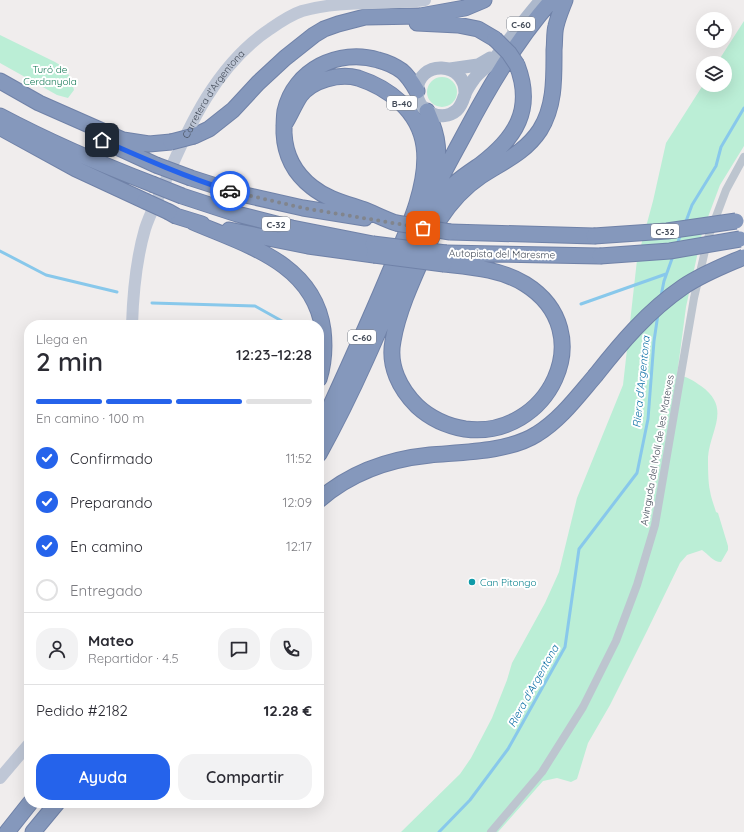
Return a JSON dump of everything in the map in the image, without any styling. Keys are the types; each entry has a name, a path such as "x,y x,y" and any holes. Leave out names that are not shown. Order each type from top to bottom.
{"highway":[{"path":"0,81 39,103 123,140 149,144 171,142 194,136 210,129 233,110 258,83 285,58 324,29 365,17 420,16 465,8 484,0"},
{"path":"418,239 436,189 482,101 519,43 552,0"},
{"path":"445,258 504,274 524,283 541,295 554,313 560,329 563,351 559,368 552,386 540,402 525,415 507,424 488,429 472,430 454,427 426,415 402,389 396,374 392,342 405,300 439,220 447,208 454,199 480,176 516,155 526,147 540,130 546,117 552,94 556,27 565,0"},
{"path":"301,46 330,31 352,25 371,23 434,23 458,25 478,29 509,53 517,65 523,83 524,96 523,112 516,127 510,137 494,153 452,185 438,202 418,239"},
{"path":"396,223 325,196 312,187 297,173 287,155 284,139 285,111 291,95 301,81 325,62 355,55 372,58 395,66 404,72 417,91"},
{"name":"B-40","path":"284,125 301,95 311,86 325,79 355,77 371,82 399,100 409,112 418,127 424,145 426,167 422,187 402,242"},
{"name":"Autopista del Maresme","path":"0,90 33,109 191,178 241,194 303,208 450,232 594,236 667,230 740,220"},
{"name":"C-60","path":"324,420 402,242 428,192 437,164 436,136 427,111"},
{"name":"Autopista del Maresme","path":"0,116 93,160 182,196 237,214 374,249 445,258 600,256 670,251 742,239"},
{"path":"0,128 76,169 145,201 252,247 279,261 293,273 311,295 321,320"},
{"path":"194,222 258,237 374,249"},
{"name":"C-60","path":"324,445 347,401 418,239"},
{"path":"324,496 355,476 390,462 430,455 483,450 514,444 536,435 549,426 564,412 644,319 684,286 712,271 744,257"},
{"path":"7,832 26,808"},
{"path":"33,832 53,808"}],"main road":[{"name":"C-60","path":"498,44 490,63 476,77 459,108 451,114 444,116 436,115 427,111 420,102 417,91 421,78 428,72 437,68 450,69 478,65 490,58 498,44 541,0"},
{"path":"450,69 462,79 465,87 465,95"}],"street":[{"name":"Carretera d'Argentona","path":"132,320 133,294 138,262 146,228 179,150 197,114 224,72 244,49 282,20 302,11 349,3 425,0"},
{"name":"Avinguda del Molí de les Mateves","path":"491,832 542,772 583,707 616,641 637,585 655,525 694,298 708,238 726,190 744,157"},
{"path":"0,778 24,750"}],"green space":[{"path":"744,21 744,146 720,185 702,233 686,307 677,375 687,378 701,386 710,394 715,403 717,420 708,457 709,483 710,494 716,512 718,513 728,550 721,562 713,559 702,550 687,555 680,563 610,705 588,743 577,779 571,782 557,778 543,781 498,832 401,832 460,774 471,758 492,718 512,663 545,603 559,572 577,498 623,385 637,260 653,201 666,143 699,92 732,92 732,56 722,56 727,48 732,48 732,40"},
{"name":"Turó de Cerdanyola","path":"0,35 65,68 71,79 74,90 68,98 57,95 0,63"},
{"path":"442,77 453,81 457,92 453,103 442,107 431,103 427,92 431,81"}],"waterway":[{"name":"Riera d'Argentona","path":"685,224 692,205 716,166 721,147 744,108"},
{"name":"Riera d'Argentona","path":"677,245 681,233"},
{"path":"0,251 46,275 117,292"},
{"name":"Riera d'Argentona","path":"661,296 664,281 673,256"},
{"path":"581,304 666,274"},
{"path":"152,303 255,306 280,320"},
{"name":"Riera d'Argentona","path":"439,832 470,800 508,749 565,647 579,549 637,473 648,419 654,341 658,314"}],"way so far":[{"path":"230,191 303,208 423,228"}],"place":[{"name":"Can Pitongo","path":"472,582"}],"route":[{"path":"102,140 191,178 230,191"}]}
